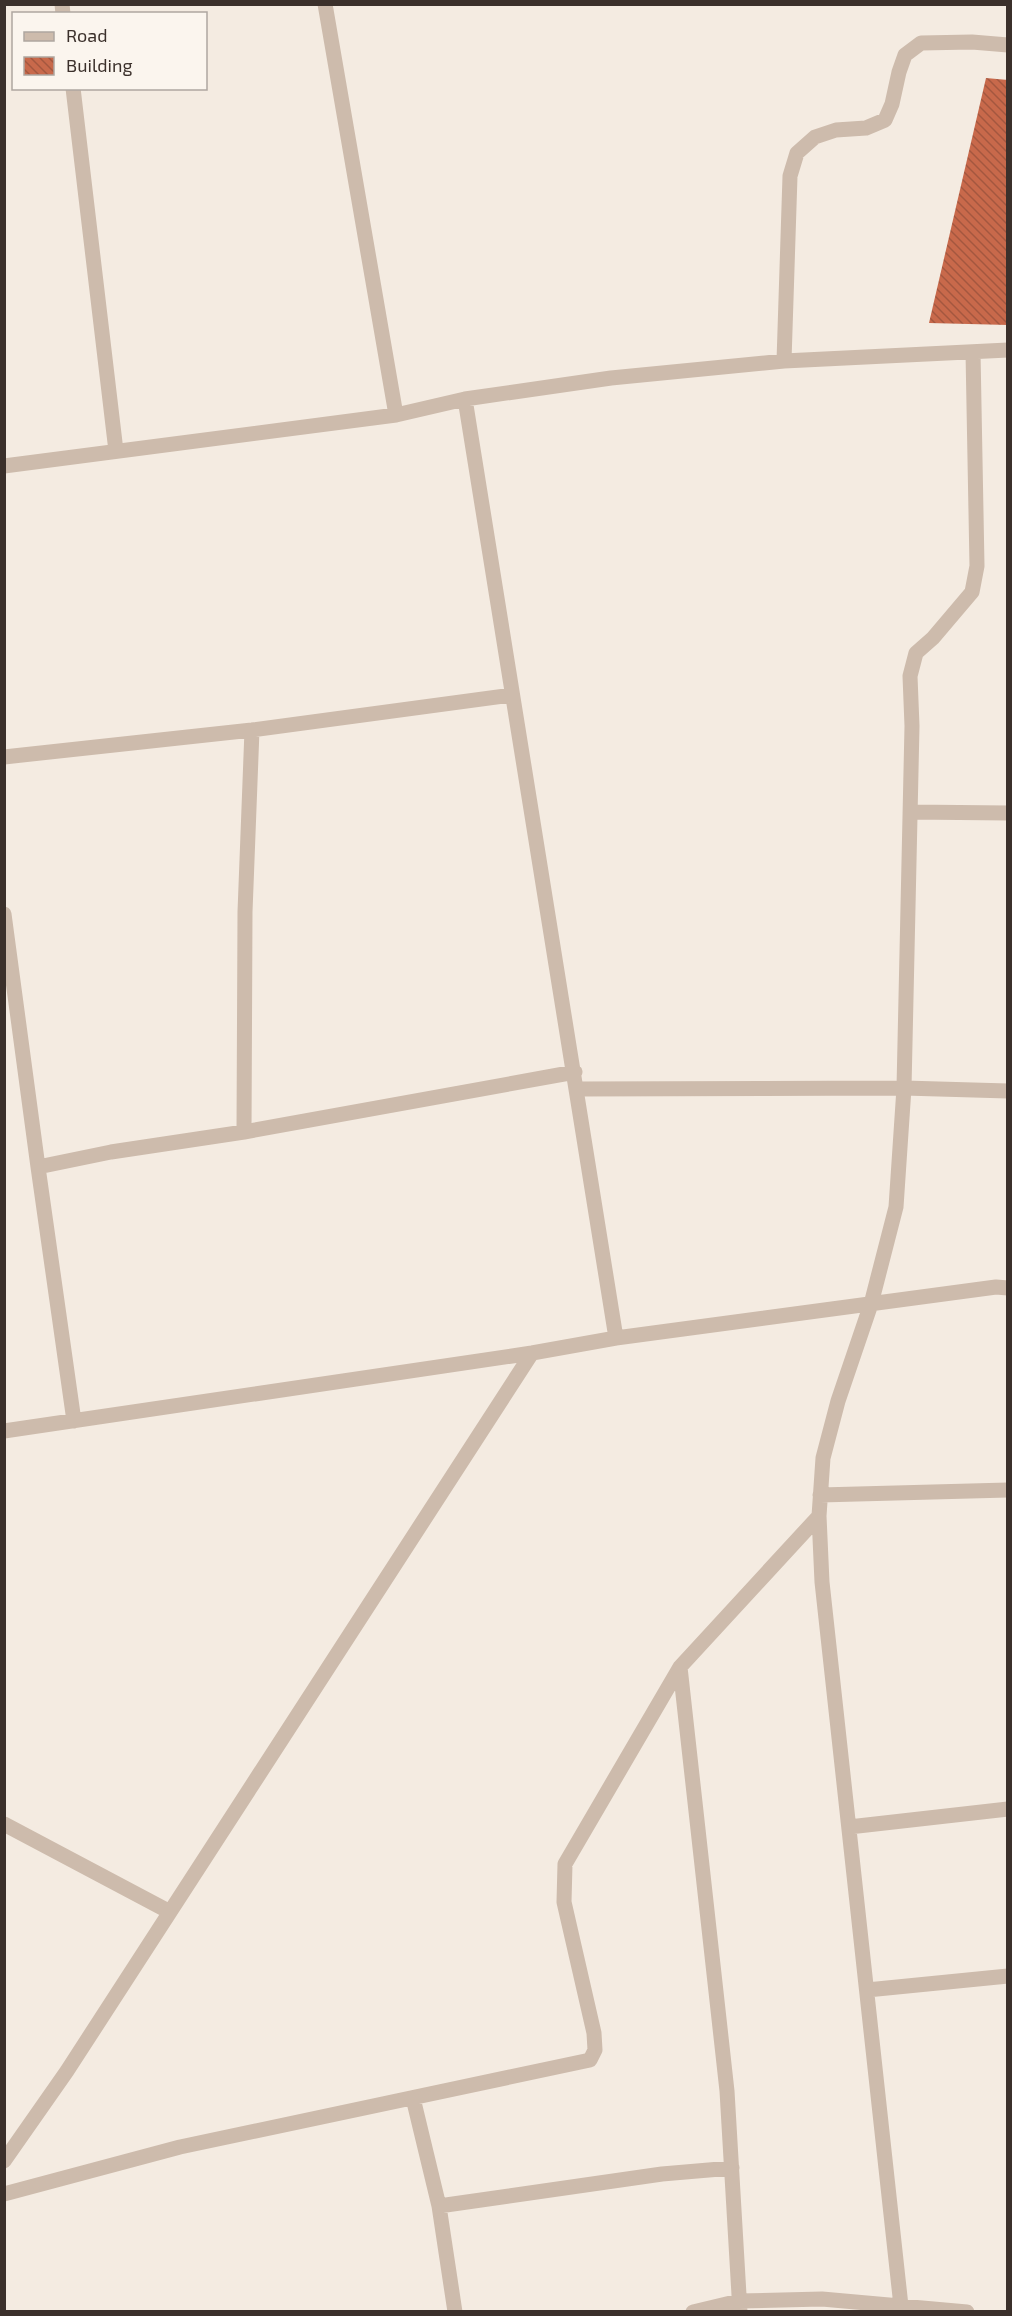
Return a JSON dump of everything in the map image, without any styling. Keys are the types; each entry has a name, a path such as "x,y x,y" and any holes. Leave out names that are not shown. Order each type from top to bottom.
{"street":[{"path":"325,4 396,415"},
{"path":"784,361 790,176 797,153 815,137 836,130 866,128 885,120 906,55 921,43 972,42 1008,45"},
{"path":"73,90 116,451"},
{"path":"4,466 396,415 465,399 611,378 784,361 1008,350"},
{"path":"901,2306 822,1582 819,1516 822,1458 838,1401 871,1304 896,1207 904,1088 912,726 910,676 916,653 933,638 972,592 977,566 973,352"},
{"path":"465,399 616,1338"},
{"path":"4,757 252,730 512,695"},
{"path":"244,1132 245,912 252,730"},
{"path":"910,812 1008,813"},
{"path":"4,914 74,1421"},
{"path":"38,1167 111,1152 244,1132 575,1072"},
{"path":"577,1089 904,1088 1008,1091"},
{"path":"4,1431 532,1353 616,1338 1008,1287"},
{"path":"4,2161 67,2071 532,1353"},
{"path":"820,1495 1008,1490"},
{"path":"4,2194 180,2147 590,2060 595,2050 594,2033 564,1902 565,1864 680,1667 819,1516"},
{"path":"680,1667 727,2091 740,2306"},
{"path":"849,1827 1008,1809"},
{"path":"4,1824 170,1912"},
{"path":"867,1990 1008,1976"},
{"path":"413,2098 439,2206 455,2312"},
{"path":"439,2206 662,2174 732,2168"},
{"path":"693,2312 822,2299 967,2312"}],"building":[{"path":"986,78 1008,80 1008,325 929,323"}]}
